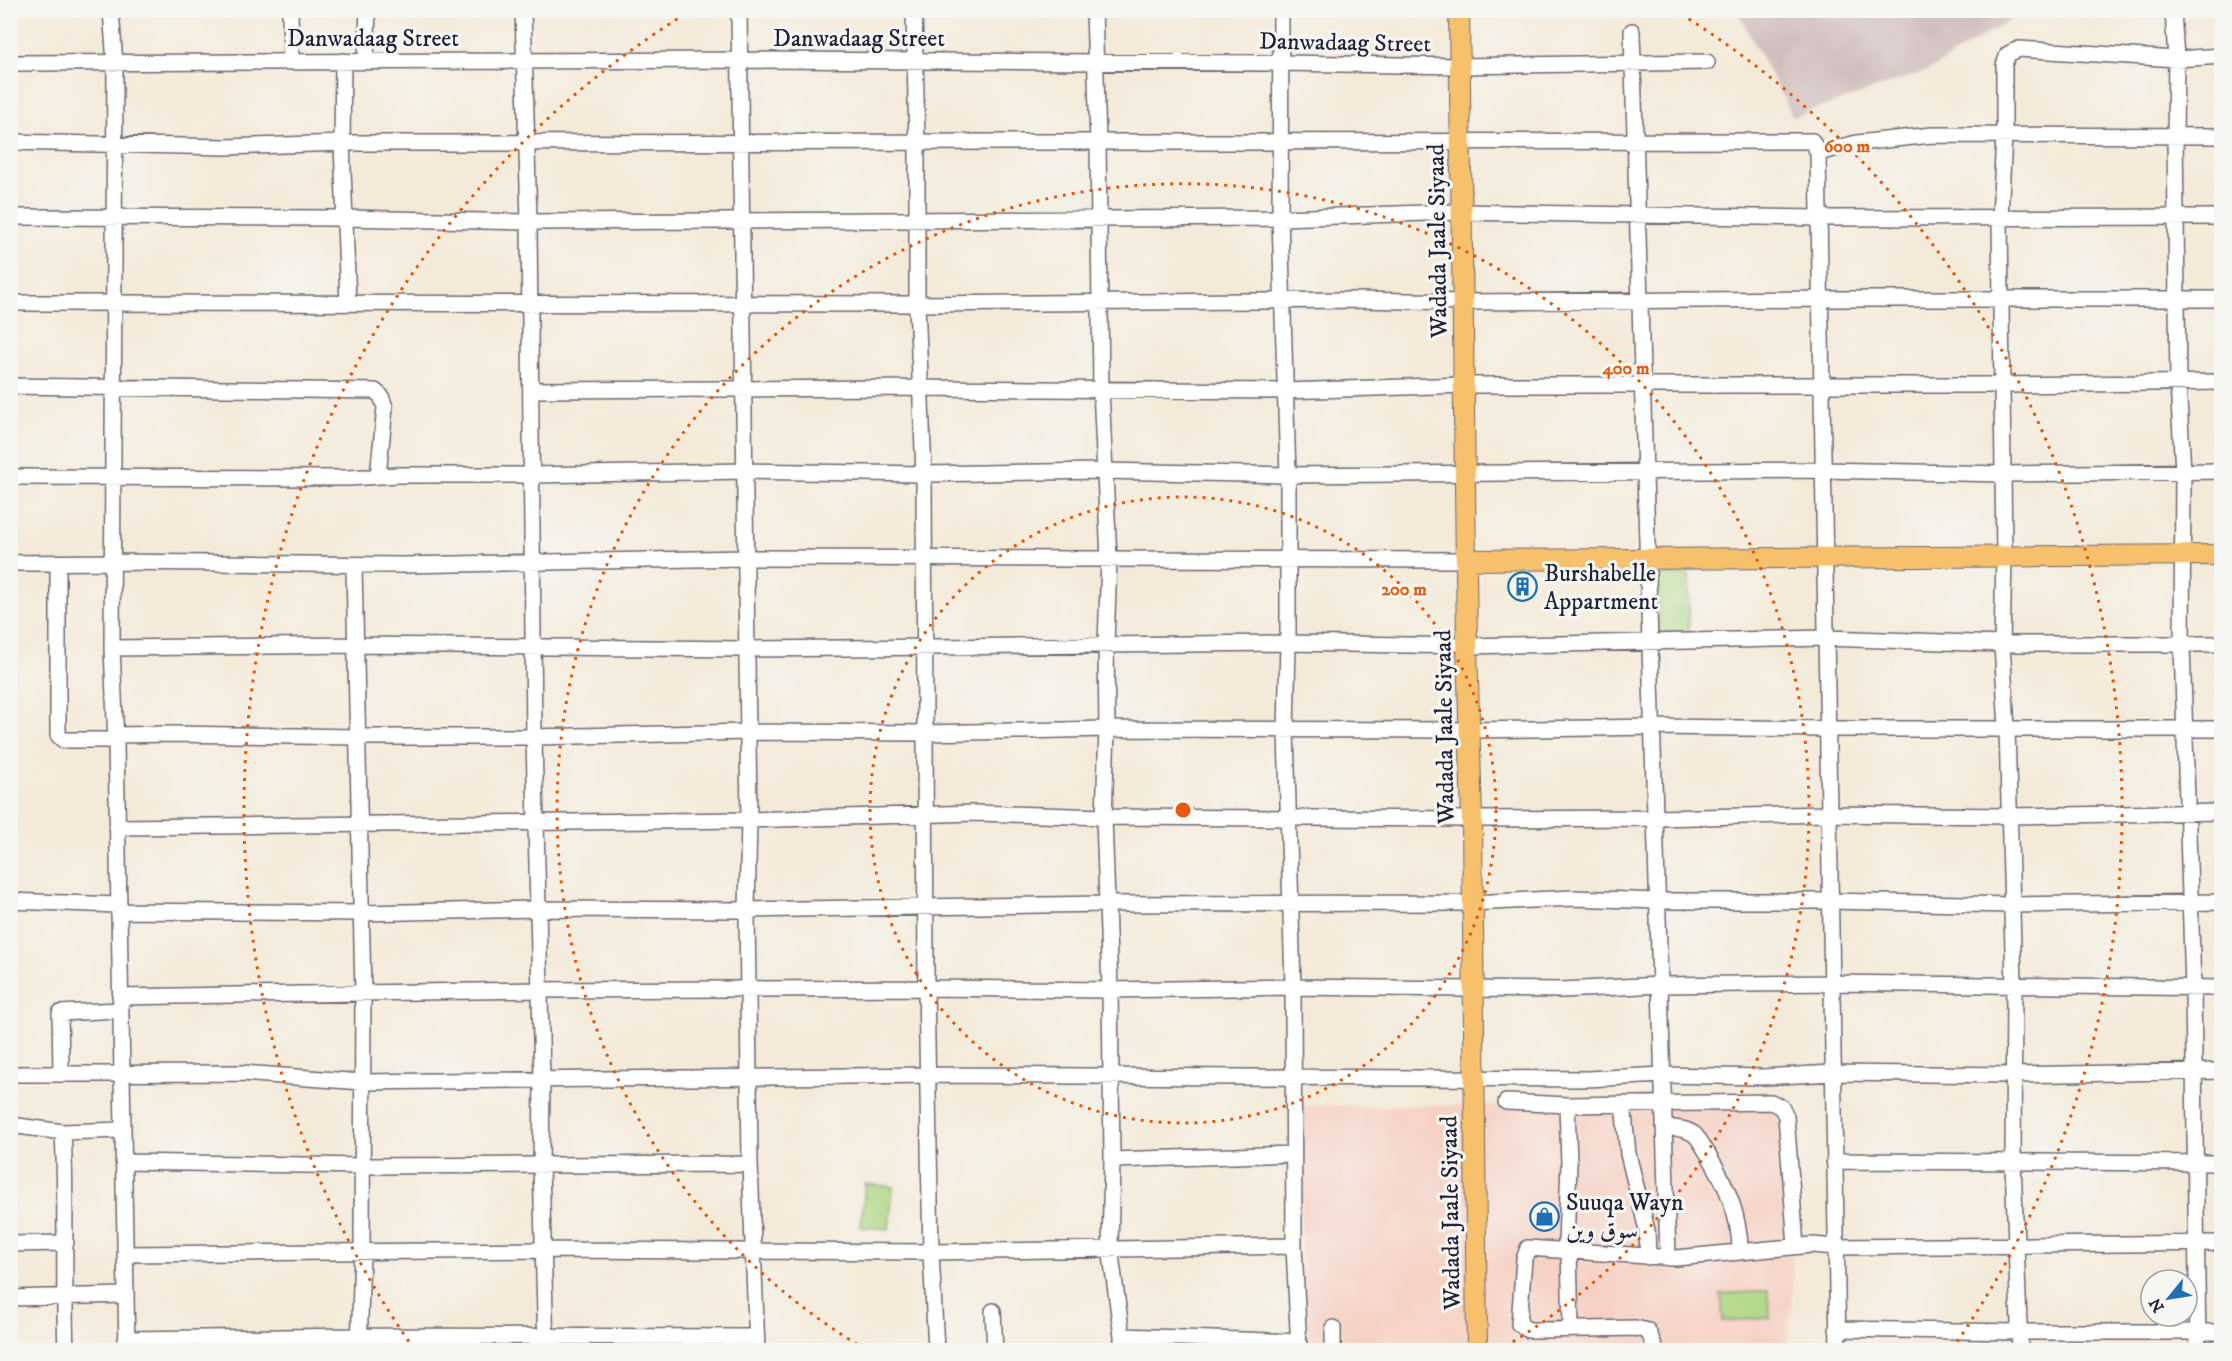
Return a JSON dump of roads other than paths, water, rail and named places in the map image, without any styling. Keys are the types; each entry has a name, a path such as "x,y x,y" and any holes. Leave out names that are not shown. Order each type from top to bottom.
{"main road":[{"name":"Wadada Jaale Siyaad","path":"1459,10 1467,646 1471,730 1477,1350"},
{"path":"1467,560 2222,555"}],"street":[{"path":"111,10 115,63 112,648 116,738 119,1004 123,1074 126,1345 757,1344 750,1164 747,910 749,820 745,649 739,10"},
{"path":"290,10 291,61"},
{"path":"366,61 368,10"},
{"path":"523,10 531,304 534,737 546,1344"},
{"path":"914,10 917,304 924,474 926,988 931,1252 936,1350"},
{"path":"1094,10 1101,389 1109,559 1104,817 1110,990 1112,1160 1110,1248 1122,1343 1299,1346 1294,1246 1293,987 1286,730 1288,475 1280,218 1281,10"},
{"path":"2173,10 2176,59 2178,382 2183,471 2182,645 2195,1071 2198,1350"},
{"path":"1632,31 1668,1258"},
{"path":"2020,1350 2013,1163 2014,985 2010,905 2007,729 2002,644 2004,557 2000,218 2004,135 2004,65 2006,57 2015,50 2176,59 2222,56"},
{"name":"Danwadaag Street","path":"10,63 524,60 1281,63 1460,66 1707,63"},
{"path":"344,61 342,143 348,303"},
{"path":"1818,153 1857,143 1932,135 2222,136"},
{"path":"10,142 225,147 320,146 342,143 1812,141 1818,153 1820,384 1838,1350"},
{"path":"10,217 346,218 529,222 1280,218 1462,213 1818,218 2222,217"},
{"path":"10,303 917,304 1354,300 1463,302 2222,299"},
{"path":"532,390 920,388 1285,391 1464,385 2002,385 2222,382"},
{"path":"10,386 375,391 381,396 385,407 378,476"},
{"path":"10,477 348,478 745,471 924,474 1104,471 1288,475 1822,470 2003,474 2222,471"},
{"path":"10,563 354,565 744,558 1467,560"},
{"path":"58,563 58,735 63,740 173,734 534,737 748,732 925,733 1107,729 1471,730 1652,727 2222,729"},
{"path":"354,565 363,993 363,1166 359,1343"},
{"path":"112,648 356,645 745,649 1288,643 1467,646 1825,638 2002,644 2222,644"},
{"path":"117,827 749,820 926,813 1104,817 1472,819 1828,814 2009,816 2222,812"},
{"path":"10,901 118,908 362,913 539,909 747,910 1106,903 1472,903 1573,898 2010,905 2222,902"},
{"path":"61,1072 60,1013 119,1004 363,993 539,990 926,988 1110,990 1293,987 1563,990 1660,985 1831,983 2222,988"},
{"path":"10,1074 242,1073 362,1082 928,1075 1587,1079 1662,1075 1764,1077 1833,1072 2013,1075 2222,1071"},
{"path":"1506,1102 1567,1105 1771,1102 1781,1107 1786,1116 1796,1246"},
{"path":"1623,1104 1628,1154 1647,1230 1648,1257"},
{"path":"1567,1105 1569,1164 1566,1242 1569,1252 1571,1329"},
{"path":"10,1125 63,1132 122,1130"},
{"path":"1664,1127 1685,1130 1695,1135 1724,1180 1740,1238 1740,1251"},
{"path":"63,1132 66,1186 64,1296 66,1350"},
{"path":"1112,1160 1293,1154"},
{"path":"1834,1161 2222,1163"},
{"path":"123,1162 363,1166 750,1164"},
{"path":"10,1244 66,1243"},
{"path":"1656,1350 1648,1331 1635,1328 1528,1330 1519,1324 1524,1259 1528,1248 1668,1258 1796,1246 2222,1243"},
{"path":"126,1254 543,1250 931,1252 1294,1246"},
{"path":"10,1298 125,1295"},
{"path":"993,1311 995,1350"},
{"path":"1333,1350 1334,1328"},
{"path":"1837,1329 2222,1332"}],"place":[{"name":"Burshabelle Appartment","path":"1523,587"},
{"name":"Suuqa Wayn سوق وين","path":"1545,1216"}]}
